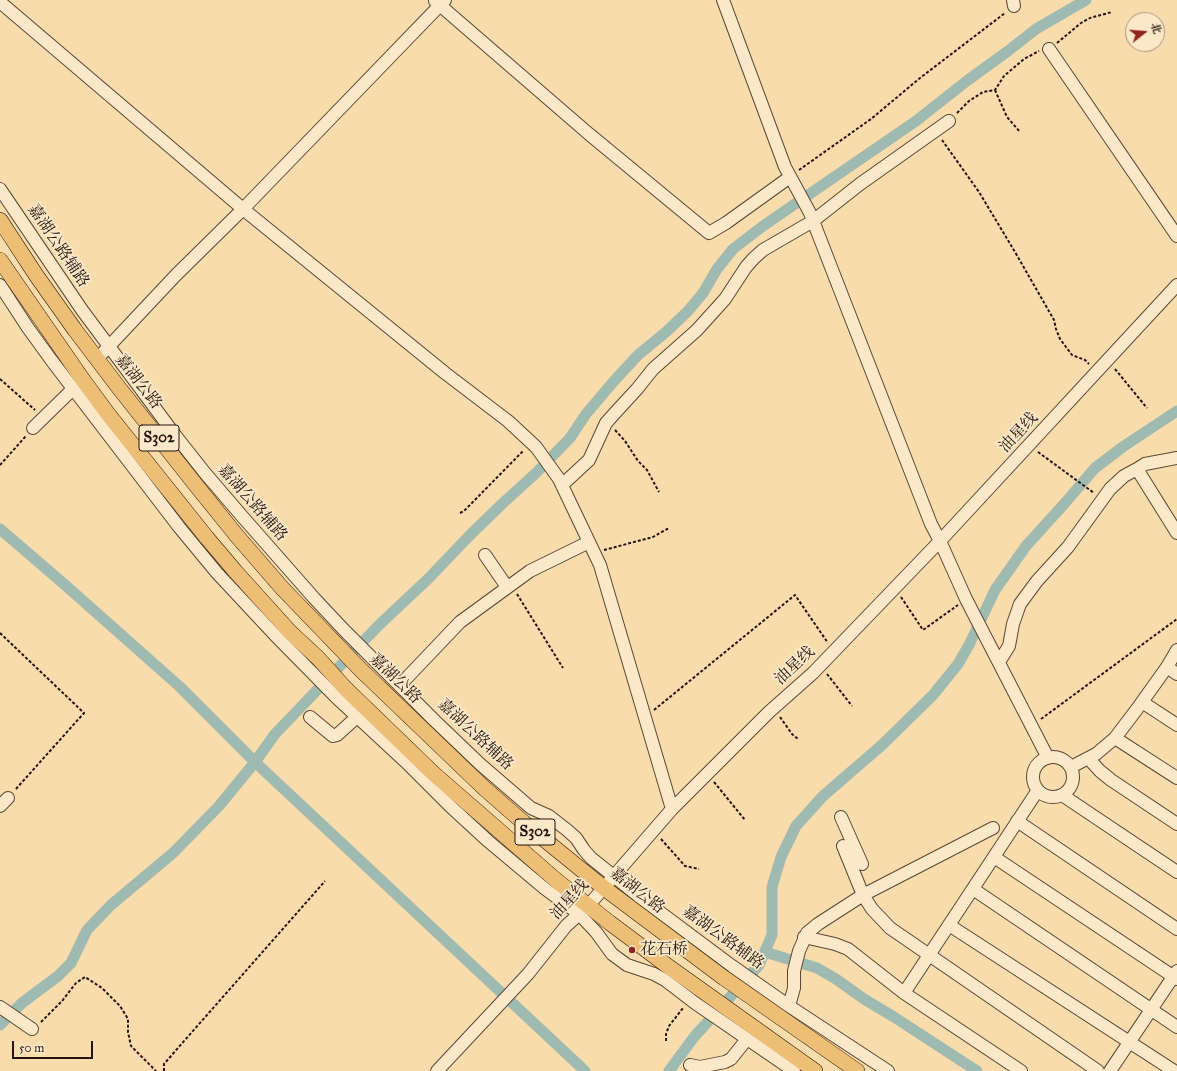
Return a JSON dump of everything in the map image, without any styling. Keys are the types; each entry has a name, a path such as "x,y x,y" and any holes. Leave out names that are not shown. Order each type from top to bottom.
{"main road":[{"name":"嘉湖公路","path":"0,220 36,276 97,358 237,536 282,588 360,670 484,788 524,823 604,888 774,1004 857,1071"},
{"name":"S302","path":"0,260 78,384 108,414 206,538 290,632 313,663 342,693 557,881 583,910 669,968 697,999 747,1033"},
{"path":"747,1033 816,1071"}],"street":[{"path":"723,0 782,160 812,217 931,524 968,602 1048,758"},
{"path":"0,2 243,209 445,373 508,420 534,445 560,482 600,565 672,809"},
{"path":"97,358 176,275 243,209 440,2 590,134 709,233 792,180"},
{"path":"1049,49 1177,236"},
{"path":"560,482 590,460 606,423 638,389 653,369 697,330 725,299 746,267 754,258 763,250 949,121"},
{"name":"嘉湖公路辅路","path":"0,189 82,310 175,435 205,473 344,630 480,764 531,808 549,816 567,830 576,838 591,858 671,921 728,972"},
{"path":"0,285 32,334 78,384 33,428"},
{"name":"油星线","path":"437,1071 522,980 566,926 604,888 672,809 773,709 820,666 940,541 1177,285"},
{"path":"999,662 1009,646 1013,624 1020,604 1037,581 1068,547 1110,489 1124,476 1145,464 1177,458"},
{"path":"1137,469 1172,514 1177,533"},
{"path":"400,686 460,622 530,572 589,542"},
{"path":"485,555 509,586"},
{"path":"1071,767 1096,754 1115,738 1142,702 1177,650"},
{"path":"1166,667 1177,674"},
{"path":"342,693 358,716 488,841 544,888 583,910 596,932 612,954 627,965 654,974 697,999"},
{"path":"1142,702 1177,725"},
{"path":"310,717 333,736 358,716"},
{"path":"1115,738 1177,778"},
{"path":"1054,757 1061,758 1071,767 1073,780 1068,792 1056,797 1049,797 1038,790 1033,778 1037,765 1042,760 1054,757"},
{"path":"1088,758 1111,780 1177,824"},
{"path":"904,993 1038,790"},
{"path":"1062,795 1177,872"},
{"path":"841,817 848,850 863,895 872,909 890,928 1098,1071"},
{"path":"1017,821 1177,929"},
{"path":"789,1006 794,988 794,971 804,937 807,933 818,924 863,895 993,828"},
{"path":"848,850 862,864"},
{"path":"994,857 1176,976 1110,1071"},
{"path":"973,889 1177,1027"},
{"path":"949,925 1174,1071"},
{"path":"804,937 835,944 848,949 904,993 1021,1071"},
{"path":"774,1004 789,1006 888,1071"},
{"path":"0,1007 32,1029"},
{"path":"690,1065 700,1067 725,1062 731,1059 747,1033 794,1071"}],"path":[{"path":"792,180 871,119 1014,3"},
{"path":"949,121 969,101 983,92 995,90 1004,76 1024,59 1037,52 1049,49 1081,23 1090,18 1112,12"},
{"path":"995,90 1007,116 1020,132"},
{"path":"935,131 979,192 1016,252 1054,320 1060,338 1072,355 1085,360 1096,373"},
{"path":"1108,360 1147,408"},
{"path":"0,379 44,417"},
{"path":"606,423 625,441 638,461 647,470 659,492"},
{"path":"0,465 33,428"},
{"path":"460,513 464,511 534,445"},
{"path":"1029,445 1091,491"},
{"path":"594,553 653,537 669,528"},
{"path":"509,586 563,668"},
{"path":"895,588 922,630 968,602"},
{"path":"644,714 652,712 795,595 834,651"},
{"path":"1031,726 1177,619"},
{"path":"0,633 84,713 4,802"},
{"path":"820,666 852,706"},
{"path":"773,709 786,723 792,734 798,739"},
{"path":"707,773 745,820"},
{"path":"653,831 685,866 699,869"},
{"path":"164,1071 164,1064 174,1052 326,881"},
{"path":"32,1029 47,1017 76,983 86,976 102,988 120,1006 128,1019 128,1032 132,1046 156,1071"},
{"path":"666,1041 666,1034 669,1026 697,999"}],"waterway":[{"path":"0,1025 22,1003 58,976 71,963 87,930 111,905 173,853 219,806 255,762 275,734 379,625 429,578 470,535 536,473 570,438 586,414 638,355 666,332 688,311 703,293 717,269 733,249 763,226 916,121 1036,29 1086,0"},
{"path":"669,1071 694,1037 759,965 772,935 772,887 781,857 796,826 823,796 882,745 933,695 958,664 969,645 995,590 1026,546 1095,468 1124,446 1177,411"},
{"path":"0,529 179,686 255,762 585,1071"},
{"path":"765,952 817,968 977,1071"}],"place":[{"name":"花石桥","path":"632,950"}]}
